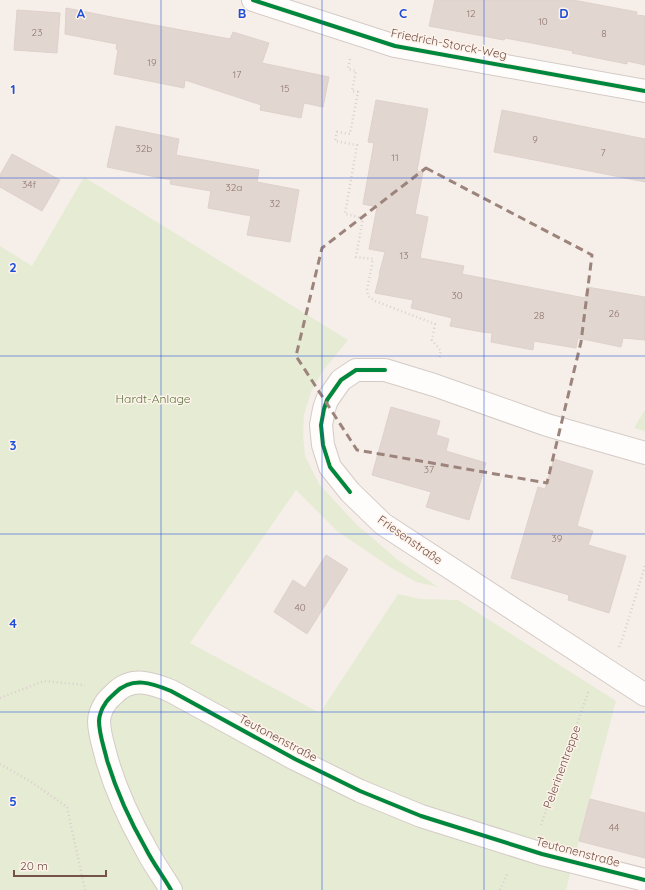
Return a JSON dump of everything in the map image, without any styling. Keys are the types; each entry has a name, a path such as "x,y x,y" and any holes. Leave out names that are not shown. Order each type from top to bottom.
{"street":[{"name":"Friedrich-Storck-Weg","path":"253,0 394,46 645,91"},
{"name":"Friesenstraße","path":"645,453 547,424 434,385 385,370 356,370 341,380 327,400 321,425 323,445 330,467 350,492 383,524 645,695"},
{"name":"Teutonenstraße","path":"171,890 146,850 120,795 102,740 99,720 105,703 119,689 132,683 144,682 157,685 171,691 295,759 360,791 421,816 542,854 645,880"}],"path":[{"path":"357,34 348,69 356,71 352,91 358,92 350,134 338,132 336,141 358,145 345,214 363,218 356,257 372,260 367,290 368,296 375,301 435,324 432,340 441,351 434,385"},
{"path":"623,637 645,566"},
{"path":"0,698 44,681 119,689"},
{"path":"0,764 30,781 67,807 85,890"}],"highlighted area":[{"path":"426,168 592,255 581,342 547,483 357,450 296,356 322,248"}],"green space":[{"name":"Hardt-Anlage","path":"84,177 348,340 322,372 311,392 304,415 303,435 305,456 319,484 357,525 398,560 438,587 416,582 390,567 337,531 296,490 190,643 320,713 398,594 420,599 458,600 616,701 566,890 0,890 0,246 32,266"},
{"path":"645,410 645,431 634,428"}],"building":[{"path":"435,0 573,0 637,12 636,15 645,16 645,65 627,61 627,64 572,53 573,51 429,26"},
{"path":"66,8 230,39 233,32 269,43 262,63 329,77 323,107 304,103 301,118 260,110 261,105 185,80 184,88 114,74 118,50 116,49 117,44 65,34"},
{"path":"17,10 60,13 57,53 14,50"},
{"path":"376,100 428,109 417,171 423,172 415,214 428,217 420,258 464,266 462,274 585,298 587,287 645,297 645,340 623,338 621,347 578,338 576,348 534,341 533,350 491,342 492,333 450,326 452,318 411,308 413,300 375,293 385,252 369,249 377,207 363,204 374,143 368,142"},
{"path":"502,110 645,139 645,182 494,152"},
{"path":"116,126 179,139 176,155 259,170 257,182 299,190 290,242 247,235 251,216 208,208 211,191 170,184 171,180 107,167"},
{"path":"12,154 60,180 42,211 0,187 0,175"},
{"path":"391,407 440,421 436,435 449,439 446,451 486,463 469,520 426,507 431,492 372,475"},
{"path":"554,459 593,471 577,526 593,531 588,545 626,556 609,613 568,600 569,595 511,578 538,487 545,489"},
{"path":"326,555 348,569 307,634 274,612 293,580 305,588"},
{"path":"590,799 645,813 645,858 579,841"}],"cycle path":[{"path":"253,0 395,46 645,91"},
{"path":"350,492 330,467 323,445 321,425 324,409 327,400 341,380 356,370 385,370"},
{"path":"171,890 134,828 115,783 107,760 100,731 99,721 106,703 111,697 128,684 149,684 171,691 295,759 360,791 421,816 542,854 645,880"}]}
